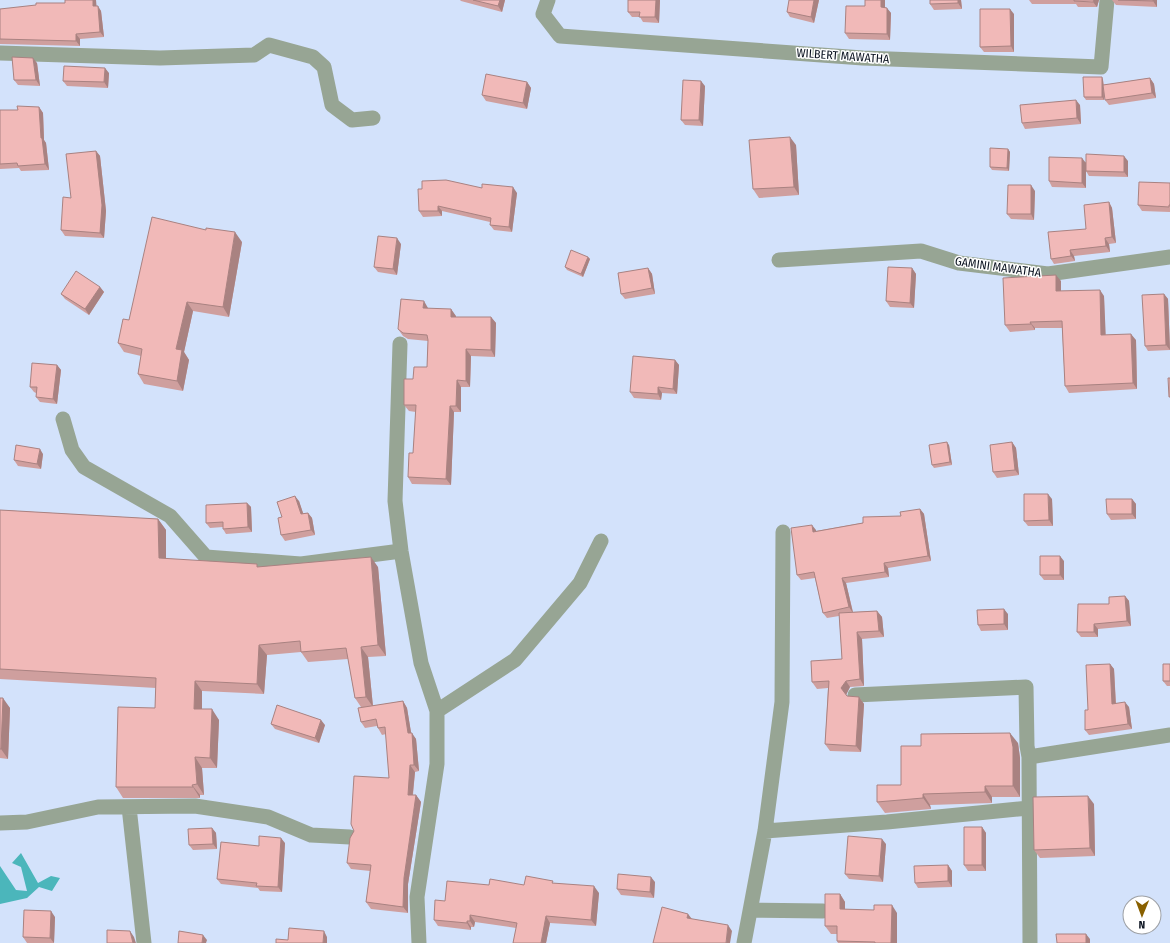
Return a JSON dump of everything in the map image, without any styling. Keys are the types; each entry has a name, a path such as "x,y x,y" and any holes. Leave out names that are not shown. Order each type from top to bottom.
{"street":[{"name":"WILBERT MAWATHA","path":"548,0 543,14 560,36 863,58 1101,67 1107,0"},
{"path":"0,53 160,58 254,55 269,45 314,57 324,67 332,105 352,120 373,118"},
{"name":"GAMINI MAWATHA","path":"779,260 920,251 959,263 1048,274 1170,257"},
{"path":"400,344 395,501 401,551 421,663 436,711 437,764 417,897 419,943"},
{"path":"63,419 72,450 84,467 170,516 206,557 301,564 401,551"},
{"path":"744,943 765,831 782,702 783,532"},
{"path":"436,711 515,660 580,584 601,541"},
{"path":"855,694 1026,687 1027,746 1029,757 1030,943"},
{"path":"1029,757 1170,735"},
{"path":"0,823 27,822 98,808 195,806 268,817 311,835 350,837"},
{"path":"129,807 144,943"},
{"path":"765,831 887,822 1029,808"},
{"path":"751,910 823,911"}],"shaded area":[{"path":"21,853 38,883 51,876 60,878 52,891 39,887 27,898 0,904 0,866 16,890 27,891 21,867 12,863"}],"building":[{"path":"65,0 93,0 93,6 98,6 100,32 76,34 76,41 0,39 0,9 36,5 36,3 65,3"},
{"path":"473,0 500,0 498,6"},
{"path":"628,0 656,0 655,17 639,17 640,12 628,12"},
{"path":"789,0 814,0 811,17 787,12"},
{"path":"865,0 881,0 881,7 887,8 887,34 845,33 846,6 865,6"},
{"path":"930,0 958,0 958,3 930,4"},
{"path":"1074,0 1094,0 1093,2"},
{"path":"1118,0 1153,0 1153,1"},
{"path":"980,9 1010,9 1011,46 980,47"},
{"path":"12,57 33,58 36,80 14,80"},
{"path":"64,66 105,68 104,82 63,81"},
{"path":"486,74 527,82 523,103 482,95"},
{"path":"1083,77 1102,77 1102,97 1084,97"},
{"path":"1150,78 1152,93 1105,100 1103,85"},
{"path":"683,80 701,81 699,120 681,120"},
{"path":"1076,100 1077,118 1022,123 1020,105"},
{"path":"17,106 39,107 41,138 45,164 18,166 17,163 0,164 0,110 18,110"},
{"path":"790,137 794,187 753,189 749,140"},
{"path":"990,148 1008,149 1007,168 990,167"},
{"path":"96,151 102,205 100,233 61,230 63,197 71,198 66,154"},
{"path":"1086,154 1124,156 1124,172 1086,171"},
{"path":"1049,157 1082,158 1082,183 1049,181"},
{"path":"446,180 482,188 482,184 513,187 509,227 490,225 491,218 438,206 438,211 419,211 418,189 422,189 422,181"},
{"path":"1139,182 1170,183 1169,207 1138,205"},
{"path":"1008,185 1031,185 1031,214 1007,214"},
{"path":"1109,202 1112,237 1105,238 1106,246 1070,250 1071,256 1051,259 1048,232 1086,229 1084,205"},
{"path":"152,217 206,230 206,228 235,232 223,307 187,302 176,349 182,350 177,381 138,374 142,349 118,343 123,319 129,320"},
{"path":"378,236 397,238 393,269 374,267"},
{"path":"571,250 588,257 581,274 565,267"},
{"path":"888,267 912,268 910,303 886,301"},
{"path":"648,268 652,288 621,294 618,273"},
{"path":"76,271 100,287 85,309 61,294"},
{"path":"1056,275 1056,291 1100,290 1101,335 1131,334 1133,383 1065,386 1062,321 1030,322 1031,324 1005,325 1003,278"},
{"path":"1164,294 1166,345 1145,346 1142,295"},
{"path":"401,299 424,301 423,308 451,309 451,317 491,317 491,350 466,349 466,381 457,380 456,406 450,406 446,479 408,477 409,453 413,453 416,405 404,405 404,379 413,379 414,367 427,367 428,340 427,335 403,333 398,329"},
{"path":"633,356 675,360 673,389 658,387 658,394 630,392"},
{"path":"32,363 57,365 53,399 36,397 37,387 30,387"},
{"path":"1168,378 1170,378 1170,397 1169,397"},
{"path":"947,442 950,462 932,465 929,445"},
{"path":"1012,442 1015,470 993,472 990,445"},
{"path":"16,445 40,449 37,464 14,460"},
{"path":"1024,494 1048,494 1049,520 1024,521"},
{"path":"295,496 301,514 308,513 311,530 281,535 278,518 282,517 277,502"},
{"path":"1106,499 1132,499 1132,514 1107,514"},
{"path":"247,503 248,527 223,529 223,522 206,523 206,505"},
{"path":"920,509 928,556 884,563 885,572 842,578 849,607 823,613 814,572 797,575 791,528 812,525 813,532 863,523 863,517 901,516 900,512"},
{"path":"0,510 158,519 159,558 257,564 257,567 371,557 378,645 361,647 366,697 355,698 346,648 301,652 300,641 259,645 257,684 195,681 194,709 212,709 210,758 195,757 197,784 192,785 193,787 116,787 118,707 155,708 156,678 0,669"},
{"path":"1040,556 1060,556 1060,575 1040,575"},
{"path":"1125,596 1127,621 1094,624 1094,632 1077,632 1078,604 1109,604 1109,597"},
{"path":"1004,609 1004,624 978,625 977,610"},
{"path":"877,611 879,631 857,632 860,679 846,681 841,688 847,696 859,697 856,746 825,744 829,681 812,682 811,661 842,659 839,613"},
{"path":"1110,664 1112,704 1125,702 1128,724 1085,730 1085,710 1088,710 1086,665"},
{"path":"1163,664 1170,664 1170,681 1163,681"},
{"path":"0,698 3,698 1,749 0,749"},
{"path":"403,701 408,733 412,733 414,765 410,765 408,795 416,795 404,878 403,907 366,902 371,865 347,863 350,838 354,831 351,824 354,776 389,778 385,727 378,728 376,719 361,722 358,708"},
{"path":"277,705 321,720 315,738 271,724"},
{"path":"1010,733 1013,747 1013,786 985,786 985,792 923,794 923,798 877,802 877,785 901,785 901,746 921,746 921,734"},
{"path":"1088,796 1090,848 1034,850 1033,797"},
{"path":"964,827 982,827 982,865 964,865"},
{"path":"212,828 213,844 189,845 188,829"},
{"path":"259,836 281,838 278,887 256,886 257,883 217,879 221,842 259,846"},
{"path":"848,836 882,839 879,876 845,874"},
{"path":"948,865 948,881 915,883 914,866"},
{"path":"618,874 651,877 650,892 617,889"},
{"path":"526,876 553,881 552,883 594,886 591,920 546,916 541,943 513,943 517,923 470,915 470,921 467,921 467,923 434,920 435,900 445,901 447,881 489,885 490,879 524,885"},
{"path":"825,894 840,894 840,909 874,910 874,905 892,905 891,943 837,941 837,926 825,926"},
{"path":"662,907 688,914 687,918 728,925 726,943 653,943"},
{"path":"24,910 51,911 50,938 23,937"},
{"path":"289,928 324,931 323,943 276,943 276,939 288,940"},
{"path":"107,930 130,931 133,943 107,943"},
{"path":"179,931 203,935 202,943 178,943"},
{"path":"1056,934 1086,934 1086,943 1057,943"}]}
